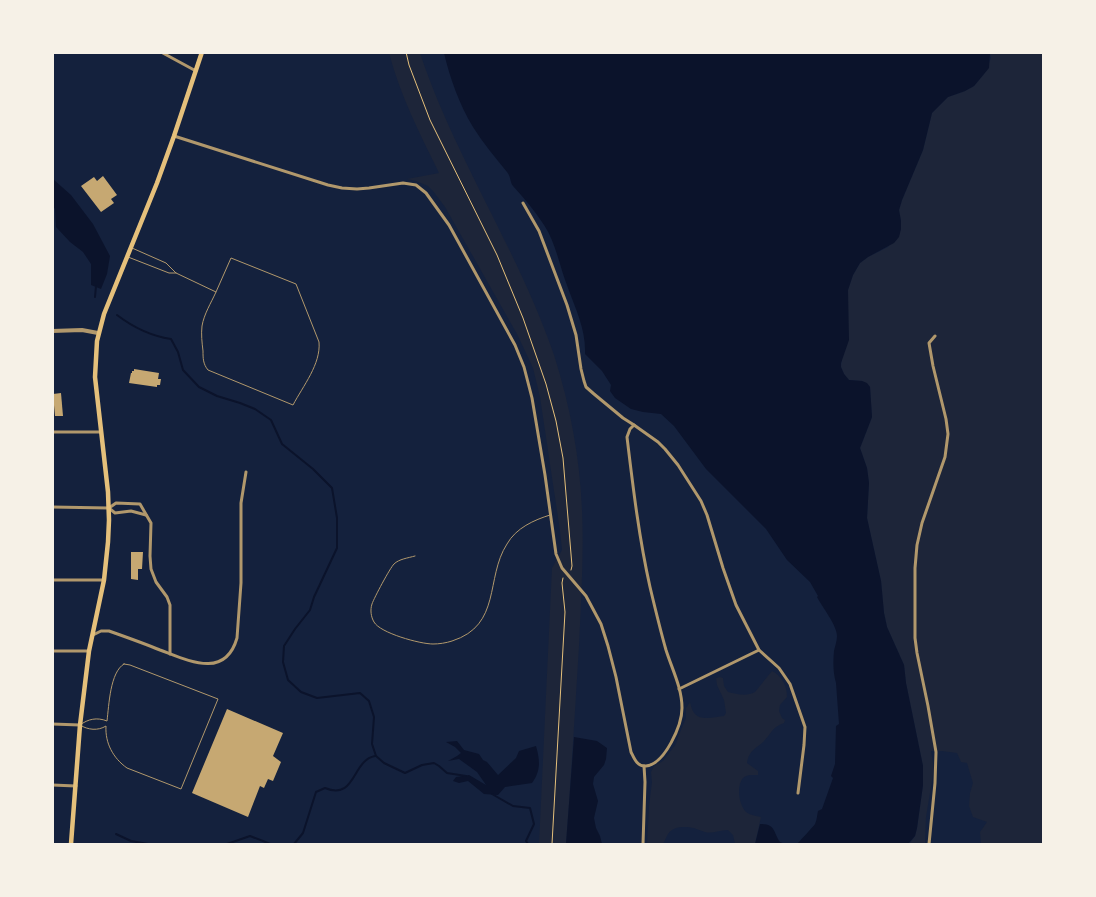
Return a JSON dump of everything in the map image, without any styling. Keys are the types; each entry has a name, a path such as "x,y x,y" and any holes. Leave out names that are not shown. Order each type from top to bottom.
{"main road":[{"path":"71,844 80,725 92,635 104,580 108,542 109,508 95,377 98,333 174,136 202,52"}],"street":[{"path":"161,52 196,71"},
{"path":"174,136 328,185 357,189 403,183 416,185 426,193 449,225 515,345 524,367 532,398 558,561 586,596 601,624 616,677 631,752 636,763 649,766 658,760 675,736 682,708 679,689 666,647 643,556 627,437 634,425"},
{"path":"523,203 539,231 570,314 586,387 623,418 646,433 665,449 678,465 701,501 707,515 730,592 739,612 759,650 786,677 794,693 803,720 805,734 798,793"},
{"path":"52,331 82,330 98,333"},
{"path":"929,844 936,752 915,638 915,578 917,545 922,523 945,457 948,434 929,343 934,336"},
{"path":"52,432 101,432"},
{"path":"92,635 101,631 109,631 195,663 212,663 224,658 228,654 237,638 241,583 241,503 246,472"},
{"path":"52,507 109,508 116,503 140,504 150,523 151,569 156,582 167,597 170,605 170,654"},
{"path":"109,508 115,513 130,511 146,515"},
{"path":"52,580 104,580"},
{"path":"679,689 759,650"},
{"path":"52,651 90,651"},
{"path":"52,724 80,725"},
{"path":"643,844 644,766"},
{"path":"52,785 76,786"}],"lane":[{"path":"132,248 166,262 176,272 216,292"},
{"path":"128,257 169,273 176,272"},
{"path":"231,258 296,284 320,348 308,381 293,405 214,373 205,366 202,326 216,292 231,258"},
{"path":"415,556 392,565 371,604 373,621 384,631 419,643 451,642 468,634 484,616 490,602 502,552 507,542 522,528 542,517 551,515"},
{"path":"124,664 218,699 181,789 127,768 122,764 115,756 106,739 106,726 102,729 89,729 80,725 91,720 102,719 106,721 114,676 124,664"}],"path":[{"path":"406,52 430,120 497,255 524,318 546,384 563,458 572,566 569,571"},
{"path":"552,844 565,612 562,583 564,577"}],"shaded area":[{"path":"389,53 420,53 434,92 451,130 523,278 554,355 565,393 579,471 583,544 579,646 566,844 539,844 552,568 562,550 540,397 533,368 517,334 445,207 428,186 407,179 439,173 405,99"},
{"path":"444,53 990,53 989,68 974,86 948,97 932,113 923,150 899,210 901,229 899,237 894,243 860,263 853,275 848,290 849,340 841,367 849,380 862,381 870,387 872,417 860,448 867,468 869,483 867,518 881,581 887,627 904,665 923,766 923,785 917,828 915,836 908,844 797,844 815,824 818,811 822,809 833,778 831,776 835,764 836,726 839,724 834,675 834,651 837,636 835,627 810,582 787,560 766,529 706,469 674,426 661,414 631,409 615,398 610,391 611,385 602,371 585,354 580,320 548,232 541,220 513,186 508,174 473,127 463,109"},
{"path":"990,53 1043,53 1043,844 981,844 980,832 987,822 973,817 969,806 973,783 967,763 961,762 957,753 931,751 934,769 926,817 925,844 911,844 917,828 923,785 923,766 904,665 887,627 881,581 867,518 869,483 867,468 860,448 872,417 870,387 862,381 849,380 841,367 848,290 853,275 860,263 888,247 901,221 899,210 923,150 932,113 948,97 974,86 984,74 991,58"},
{"path":"53,179 71,195 93,224 110,256 107,274 101,289 91,285 91,264 83,252 56,227 55,209 53,206"},
{"path":"772,671 781,679 786,689 787,697 780,705 779,711 785,720 751,752 747,763 758,771 758,775 748,775 743,778 739,790 742,805 746,812 761,817 755,844 735,844 733,835 728,830 704,832 694,828 683,827 670,831 663,844 647,844 652,782 651,772 654,766 663,761 676,744 686,718 686,708 690,702 693,711 698,716 708,718 724,716 726,713 724,700 716,678 723,678 724,686 728,692 742,695 755,692"},
{"path":"574,737 597,741 607,748 604,765 594,777 593,784 598,801 594,818 602,844 566,844"},
{"path":"457,741 464,750 479,754 498,775 516,758 519,751 536,746 539,761 537,774 532,783 505,787 498,795 484,794 468,781 459,783 453,781 456,777 469,775 486,785 477,772 459,759 448,761 461,753 446,742"},
{"path":"760,824 772,827 780,842 785,844 755,844"}],"building":[{"path":"103,176 117,195 111,199 114,203 101,212 81,186 94,177 97,181"},
{"path":"134,369 159,373 160,385 157,385 157,387 129,383"},
{"path":"61,393 63,416 55,416 53,394"},
{"path":"131,552 143,552 142,569 138,569 138,580 131,579"},
{"path":"227,709 283,733 273,756 281,762 273,781 268,779 264,788 260,786 248,817 192,793"}],"waterway":[{"path":"95,297 96,286"},
{"path":"117,315 143,331 171,339 178,352 183,370 199,387 217,396 255,409 271,420 282,444 313,469 332,488 337,518 337,548 314,597 310,610 284,646 283,662 288,680 301,692 317,698 360,693 369,701 374,717 372,744 376,756 384,763 405,773 422,765 434,763 447,773 466,776"},
{"path":"294,844 303,833 316,792 325,788 335,791 343,789 362,765 368,759 375,756"},
{"path":"492,794 513,806 530,808 534,824 526,841 528,844"},
{"path":"116,834 131,841 148,844"},
{"path":"227,844 250,836 270,844"}]}
